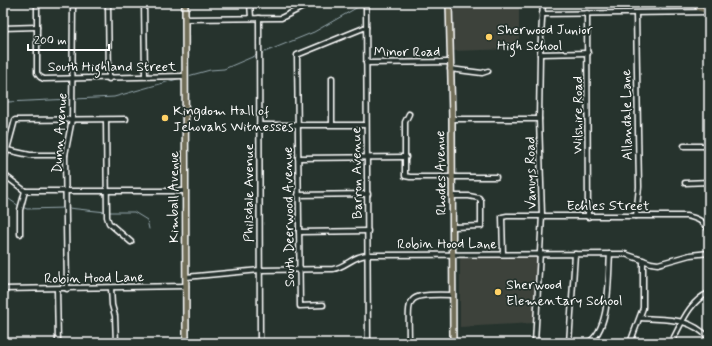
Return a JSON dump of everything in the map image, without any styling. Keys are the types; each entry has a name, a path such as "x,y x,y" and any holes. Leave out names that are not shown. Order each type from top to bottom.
{"main road":[{"name":"Kimball Avenue","path":"185,3 184,76 186,343"},
{"name":"Rhodes Avenue","path":"449,3 449,62 452,119 453,343"},
{"path":"696,3 699,8 709,12"}],"street":[{"path":"3,28 37,27 37,3"},
{"name":"Dunn Avenue","path":"67,289 65,155 72,120 73,3"},
{"path":"108,3 109,79"},
{"path":"144,3 145,76"},
{"path":"250,3 250,18"},
{"path":"185,19 281,18 311,3"},
{"name":"Barron Avenue","path":"366,3 368,343"},
{"name":"Vanuys Road","path":"535,343 542,215 540,54 543,3"},
{"path":"687,13 706,5"},
{"path":"542,14 709,12"},
{"name":"Wilshire Road","path":"587,13 588,217"},
{"name":"Allandale Lane","path":"636,14 639,187 636,216"},
{"name":"Philsdale Avenue","path":"259,18 260,343"},
{"name":"South Highland Street","path":"37,27 37,72 40,77 44,79 109,79 145,76 184,76"},
{"name":"South Deerwood Avenue","path":"324,306 300,306 297,55 366,27"},
{"path":"540,54 588,53"},
{"name":"Minor Road","path":"366,63 449,62"},
{"path":"450,69 482,74 488,71"},
{"path":"332,78 332,124"},
{"path":"409,114 405,122 405,176 496,177"},
{"path":"3,164 15,120 126,119"},
{"path":"452,119 540,119"},
{"path":"106,120 107,218 110,223 131,242"},
{"path":"259,125 366,125"},
{"path":"684,146 709,146"},
{"path":"7,150 30,155 65,155"},
{"path":"298,158 406,157"},
{"path":"3,174 25,191 185,191"},
{"path":"685,183 709,182"},
{"path":"20,234 20,210 25,191"},
{"path":"298,195 368,194"},
{"path":"452,196 470,196 481,199 481,226 453,227"},
{"name":"Echles Street","path":"503,254 502,217 542,215 588,217 686,216 696,218 703,222 709,230"},
{"path":"299,232 368,231"},
{"name":"Robin Hood Lane","path":"186,277 260,270 339,268 356,257 368,255 625,254 658,264 690,255 709,253"},
{"path":"569,343 575,254"},
{"path":"587,343 598,333 606,310 610,254"},
{"path":"630,343 641,318 644,296 643,260"},
{"name":"Robin Hood Lane","path":"3,289 186,286"},
{"path":"111,288 112,305 115,316 116,342"},
{"path":"57,289 58,343"},
{"path":"671,343 695,302 709,293"},
{"path":"409,343 410,301 416,296 424,294 452,295"},
{"path":"641,318 683,321 697,327 709,338"}],"shaded area":[{"path":"452,3 519,3 519,49 452,51"},
{"name":"Sherwood Elementary School","path":"462,256 537,257 534,323 460,327 460,260"}],"waterway":[{"path":"260,54 314,32 365,3"},
{"path":"188,76 210,70 224,69 257,55"},
{"path":"75,99 114,97 181,78"},
{"path":"3,105 7,102 72,99"},
{"path":"3,195 19,206"},
{"path":"22,207 27,209 65,208"},
{"path":"68,208 106,212"},
{"path":"109,212 134,212 147,220 149,229"}],"place":[{"name":"Sherwood Junior High School","path":"489,37"},
{"name":"Kingdom Hall of Jehovahs Witnesses","path":"165,118"},
{"name":"Sherwood Elementary School","path":"498,292"}]}
